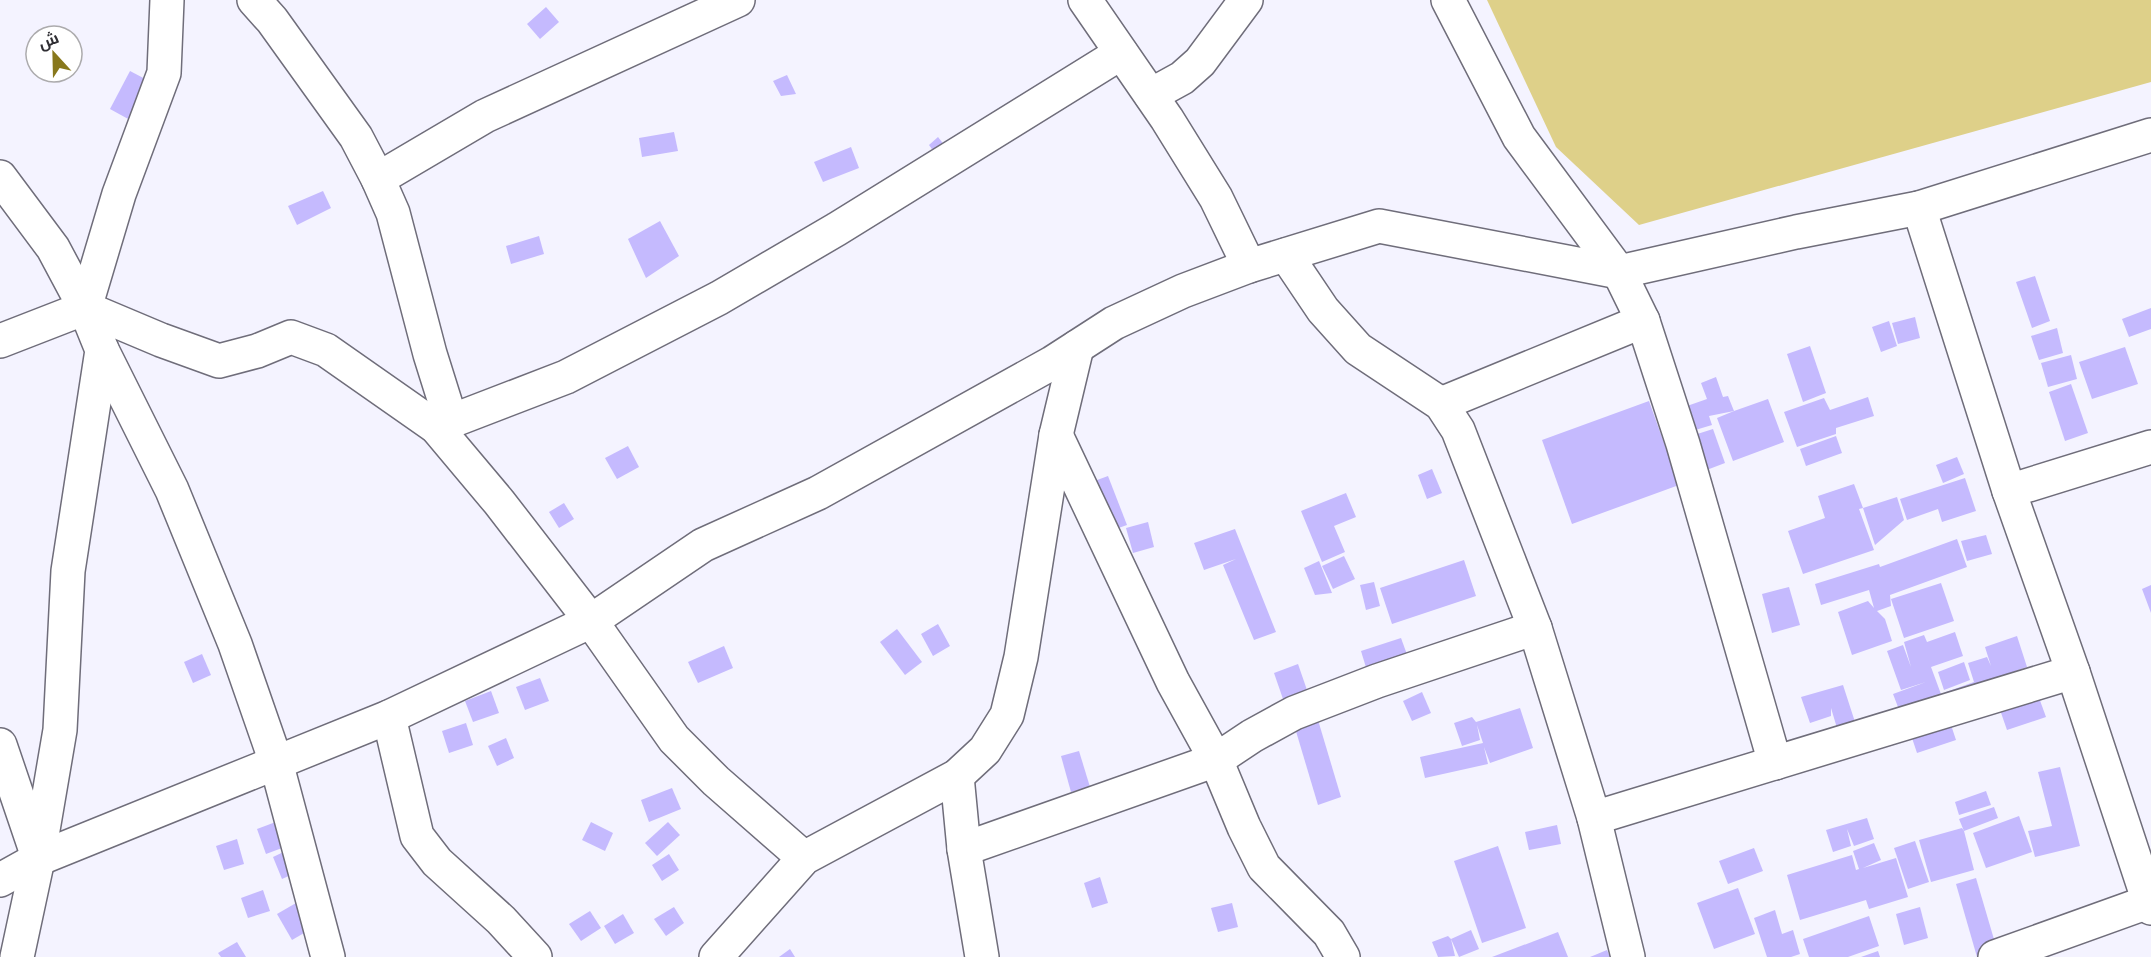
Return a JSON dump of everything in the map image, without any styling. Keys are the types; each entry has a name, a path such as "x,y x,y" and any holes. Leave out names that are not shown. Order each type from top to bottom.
{"street":[{"path":"85,308 119,194 164,73 167,0"},
{"path":"254,0 272,20 356,137 378,179 393,213 430,354 443,424"},
{"path":"1085,0 1151,95 1216,198 1249,266"},
{"path":"1151,95 1182,78 1200,62 1246,0"},
{"path":"1448,0 1519,137 1619,272 1643,321 1683,444 1775,763"},
{"path":"378,179 485,116 731,1"},
{"path":"443,424 566,377 719,298 837,229 1121,53"},
{"path":"0,880 38,858 389,717 591,621 703,545 818,493 1052,363 1114,323 1163,300 1249,266 1379,226 1619,272 1796,232 1919,208 2151,135"},
{"path":"0,177 53,248 85,308 102,350 172,490 202,569 235,644 276,762 328,957"},
{"path":"1919,208 2009,491 2073,672 2150,904 1995,957"},
{"path":"1286,255 1323,310 1358,348 1441,404 1458,430 1535,628 1594,818 1628,957"},
{"path":"0,341 85,308 161,340 219,361 257,351 291,337 326,350 443,424 499,502 591,621 674,739 716,782 804,858"},
{"path":"1441,404 1643,321"},
{"path":"717,957 804,858 957,776 985,750 1007,715 1023,646 1056,435 1077,347"},
{"path":"17,957 38,858 60,730 68,571 102,350"},
{"path":"1056,435 1173,682 1216,760 1264,867 1329,933 1343,957"},
{"path":"2009,491 2151,447"},
{"path":"964,849 1216,760 1252,736 1294,713 1377,681 1535,628"},
{"path":"1594,818 2073,672"},
{"path":"389,717 417,836 437,862 501,920 536,957"},
{"path":"0,745 38,858"},
{"path":"957,776 964,849 982,957"}],"shaded area":[{"path":"1487,0 2151,0 2151,82 1639,225 1556,147"}],"building":[{"path":"546,7 559,22 540,39 527,24"},
{"path":"130,71 151,82 130,120 110,109"},
{"path":"787,75 796,94 781,96 773,81"},
{"path":"674,132 678,151 642,157 639,138"},
{"path":"938,137 949,151 939,159 929,145"},
{"path":"851,147 859,168 823,182 814,162"},
{"path":"323,191 331,208 297,225 288,206"},
{"path":"660,221 679,256 646,278 628,239"},
{"path":"539,236 544,254 511,264 506,246"},
{"path":"2035,276 2050,321 2032,328 2016,282"},
{"path":"2151,308 2151,329 2129,337 2122,319"},
{"path":"1915,317 1920,338 1898,344 1892,323"},
{"path":"1889,321 1897,346 1881,352 1872,327"},
{"path":"2057,328 2063,353 2039,360 2031,336"},
{"path":"1810,346 1826,393 1803,402 1787,354"},
{"path":"2125,347 2138,384 2092,399 2079,362"},
{"path":"2071,355 2077,379 2048,387 2041,363"},
{"path":"1716,377 1723,397 1728,396 1734,411 1709,416 1712,425 1692,431 1687,406 1707,399 1701,383"},
{"path":"2071,384 2088,433 2065,441 2049,392"},
{"path":"1868,397 1874,416 1836,428 1836,434 1797,447 1784,412 1824,398 1830,410"},
{"path":"1768,399 1784,442 1733,461 1717,418"},
{"path":"1649,401 1679,485 1572,524 1542,440"},
{"path":"1713,429 1725,463 1704,471 1691,436"},
{"path":"1836,436 1842,453 1806,466 1800,449"},
{"path":"628,446 639,467 617,479 605,458"},
{"path":"1957,457 1964,474 1943,483 1936,465"},
{"path":"1432,469 1442,493 1427,499 1418,475"},
{"path":"1108,476 1127,525 1107,532 1089,483"},
{"path":"1965,478 1976,511 1942,522 1938,509 1907,520 1900,499"},
{"path":"1854,484 1863,508 1859,509 1874,550 1803,574 1788,531 1825,518 1818,496"},
{"path":"1346,493 1356,517 1334,526 1345,552 1322,562 1301,511"},
{"path":"1897,497 1904,520 1875,545 1863,508"},
{"path":"564,503 574,519 559,528 549,512"},
{"path":"1148,522 1154,547 1133,553 1126,528"},
{"path":"1235,529 1276,632 1254,640 1223,565 1236,559 1204,570 1194,543"},
{"path":"1986,535 1992,554 1967,561 1961,541"},
{"path":"1957,539 1967,567 1890,595 1891,606 1877,611 1885,619 1892,641 1852,655 1838,612 1868,601 1874,608 1869,590 1821,605 1815,584 1879,564 1880,567"},
{"path":"1344,556 1355,579 1333,589 1322,566"},
{"path":"1464,560 1476,596 1392,624 1380,588"},
{"path":"1319,561 1332,593 1315,595 1304,568"},
{"path":"1374,582 1380,606 1366,610 1360,585"},
{"path":"1941,583 1954,621 1904,638 1891,599"},
{"path":"2151,585 2151,613 2142,589"},
{"path":"1789,587 1800,625 1772,633 1762,594"},
{"path":"938,624 950,646 933,656 921,634"},
{"path":"897,629 922,662 905,675 880,642"},
{"path":"1955,632 1963,656 1931,667 1945,705 1903,720 1893,694 1926,682 1901,690 1887,651 1903,645 1911,667 1904,642 1924,635 1927,642"},
{"path":"2017,636 2027,667 1995,678 1999,689 1952,707 1946,692 1974,682 1968,663 1987,657 1991,666 1985,647"},
{"path":"1401,638 1409,660 1368,674 1361,651"},
{"path":"724,646 733,668 698,683 688,662"},
{"path":"202,654 211,675 193,683 184,662"},
{"path":"1964,662 1970,680 1944,690 1938,672"},
{"path":"1298,664 1307,690 1283,699 1274,673"},
{"path":"540,678 549,701 525,710 516,687"},
{"path":"1843,685 1855,722 1837,728 1831,708 1831,716 1810,723 1801,697"},
{"path":"491,691 499,713 473,722 465,701"},
{"path":"1422,692 1431,713 1412,721 1403,701"},
{"path":"2038,695 2046,717 2007,730 1999,707"},
{"path":"1520,708 1533,748 1490,763 1484,747 1488,764 1425,778 1420,757 1483,743 1477,725 1480,740 1462,746 1454,723 1472,717 1476,722"},
{"path":"1949,719 1956,740 1917,753 1910,732"},
{"path":"1318,720 1341,797 1318,805 1295,728"},
{"path":"466,723 473,745 449,753 442,731"},
{"path":"506,738 514,758 497,766 488,746"},
{"path":"1079,751 1090,787 1071,792 1061,756"},
{"path":"2060,767 2080,846 2035,857 2028,831 2052,826 2038,772"},
{"path":"672,788 681,809 649,822 641,800"},
{"path":"1986,791 1991,805 1959,815 1955,802"},
{"path":"1994,807 1998,818 1964,831 1959,819"},
{"path":"2019,816 2032,852 1986,868 1973,833"},
{"path":"1867,818 1874,839 1854,846 1847,829 1851,846 1833,852 1826,830"},
{"path":"281,820 290,845 266,854 257,829"},
{"path":"591,822 613,833 605,851 582,840"},
{"path":"668,822 680,835 657,856 645,843"},
{"path":"1557,825 1561,844 1529,850 1525,832"},
{"path":"1962,828 1974,870 1931,882 1919,840"},
{"path":"237,839 244,864 224,870 216,846"},
{"path":"1915,841 1929,882 1908,889 1894,848"},
{"path":"1874,843 1881,860 1863,868 1896,858 1908,897 1869,909 1866,900 1800,920 1787,875 1852,855 1856,870 1859,869 1853,851"},
{"path":"1498,846 1526,928 1482,943 1454,861"},
{"path":"292,848 302,870 282,879 273,857"},
{"path":"1754,848 1763,871 1728,884 1719,861"},
{"path":"669,854 679,870 662,881 652,865"},
{"path":"1100,877 1108,903 1092,908 1084,883"},
{"path":"1976,878 1998,953 1983,957 1977,957 1956,884"},
{"path":"1738,888 1755,934 1714,949 1697,903"},
{"path":"263,890 270,911 248,918 241,898"},
{"path":"296,903 311,929 292,940 277,914"},
{"path":"1232,903 1238,927 1218,932 1211,908"},
{"path":"674,907 684,923 666,936 654,919"},
{"path":"1920,907 1928,938 1904,945 1896,914"},
{"path":"1775,910 1782,934 1793,930 1800,954 1791,957 1767,957 1754,918"},
{"path":"590,911 601,928 581,941 569,924"},
{"path":"623,914 634,933 615,944 604,926"},
{"path":"1869,916 1879,946 1848,957 1809,957 1803,939"},
{"path":"1471,930 1479,949 1459,957 1451,939"},
{"path":"1558,932 1568,957 1492,957"},
{"path":"1448,936 1451,939 1455,956 1438,957 1432,942"},
{"path":"237,942 246,957 221,957 218,953"},
{"path":"790,949 795,957 779,957"},
{"path":"1607,950 1610,957 1590,957"},
{"path":"1878,951 1880,957 1861,957"}]}
